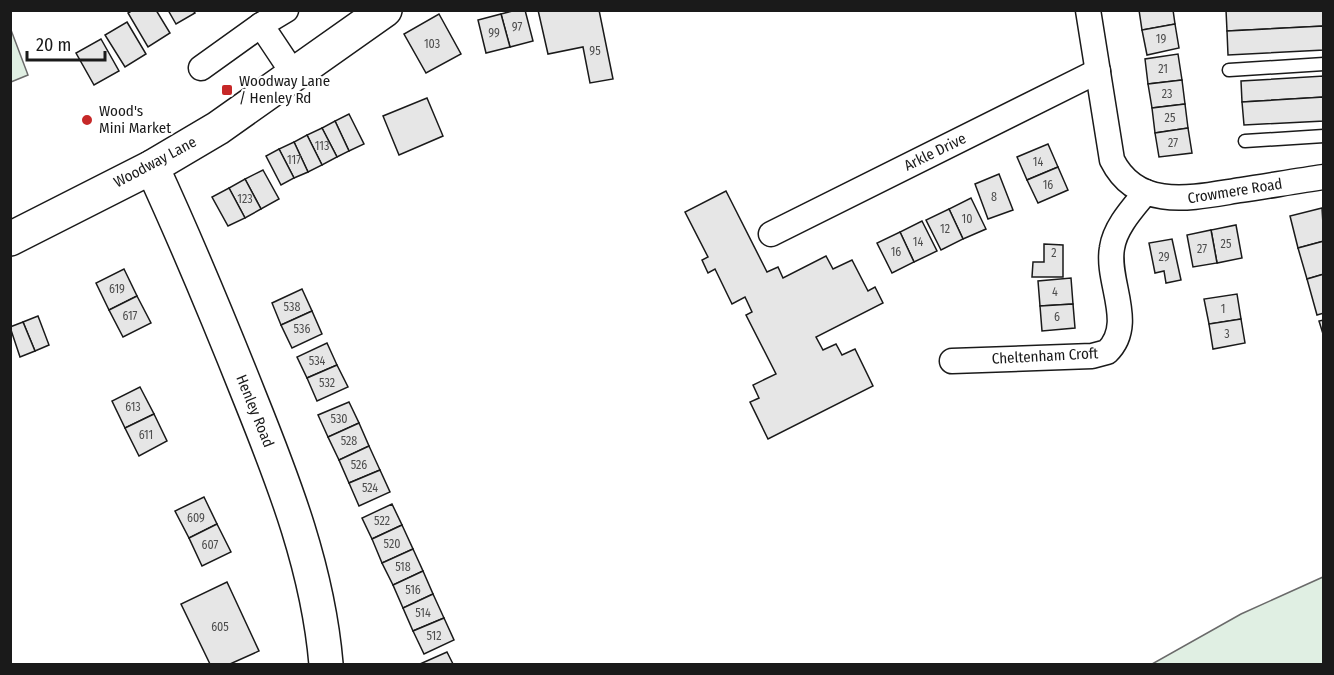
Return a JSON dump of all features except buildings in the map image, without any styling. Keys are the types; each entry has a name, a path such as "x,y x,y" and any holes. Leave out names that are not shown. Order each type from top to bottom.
{"main road":[{"name":"Woodway Lane","path":"10,239 152,167 218,128 385,10"},
{"name":"Henley Road","path":"152,167 200,272 286,487 304,540 316,595 326,664"}],"street":[{"path":"201,68 286,10"},
{"path":"1088,10 1112,160 1126,179 1146,192"},
{"path":"261,25 294,76"},
{"name":"Arkle Drive","path":"771,234 1098,71"},
{"name":"Crowmere Road","path":"1146,192 1182,200 1323,177"},
{"name":"Cheltenham Croft","path":"952,361 1092,356 1107,352 1119,335 1120,322 1112,249 1128,214 1146,192"}],"lane":[{"path":"1229,70 1323,64"},
{"path":"1245,141 1323,136"}],"green space":[{"path":"11,30 28,75 10,82"},
{"path":"1323,577 1323,664 1152,664 1241,614"}],"place":[{"name":"Woodway Lane / Henley Rd","path":"227,90"},
{"name":"Wood's Mini Market","path":"87,120"}]}
